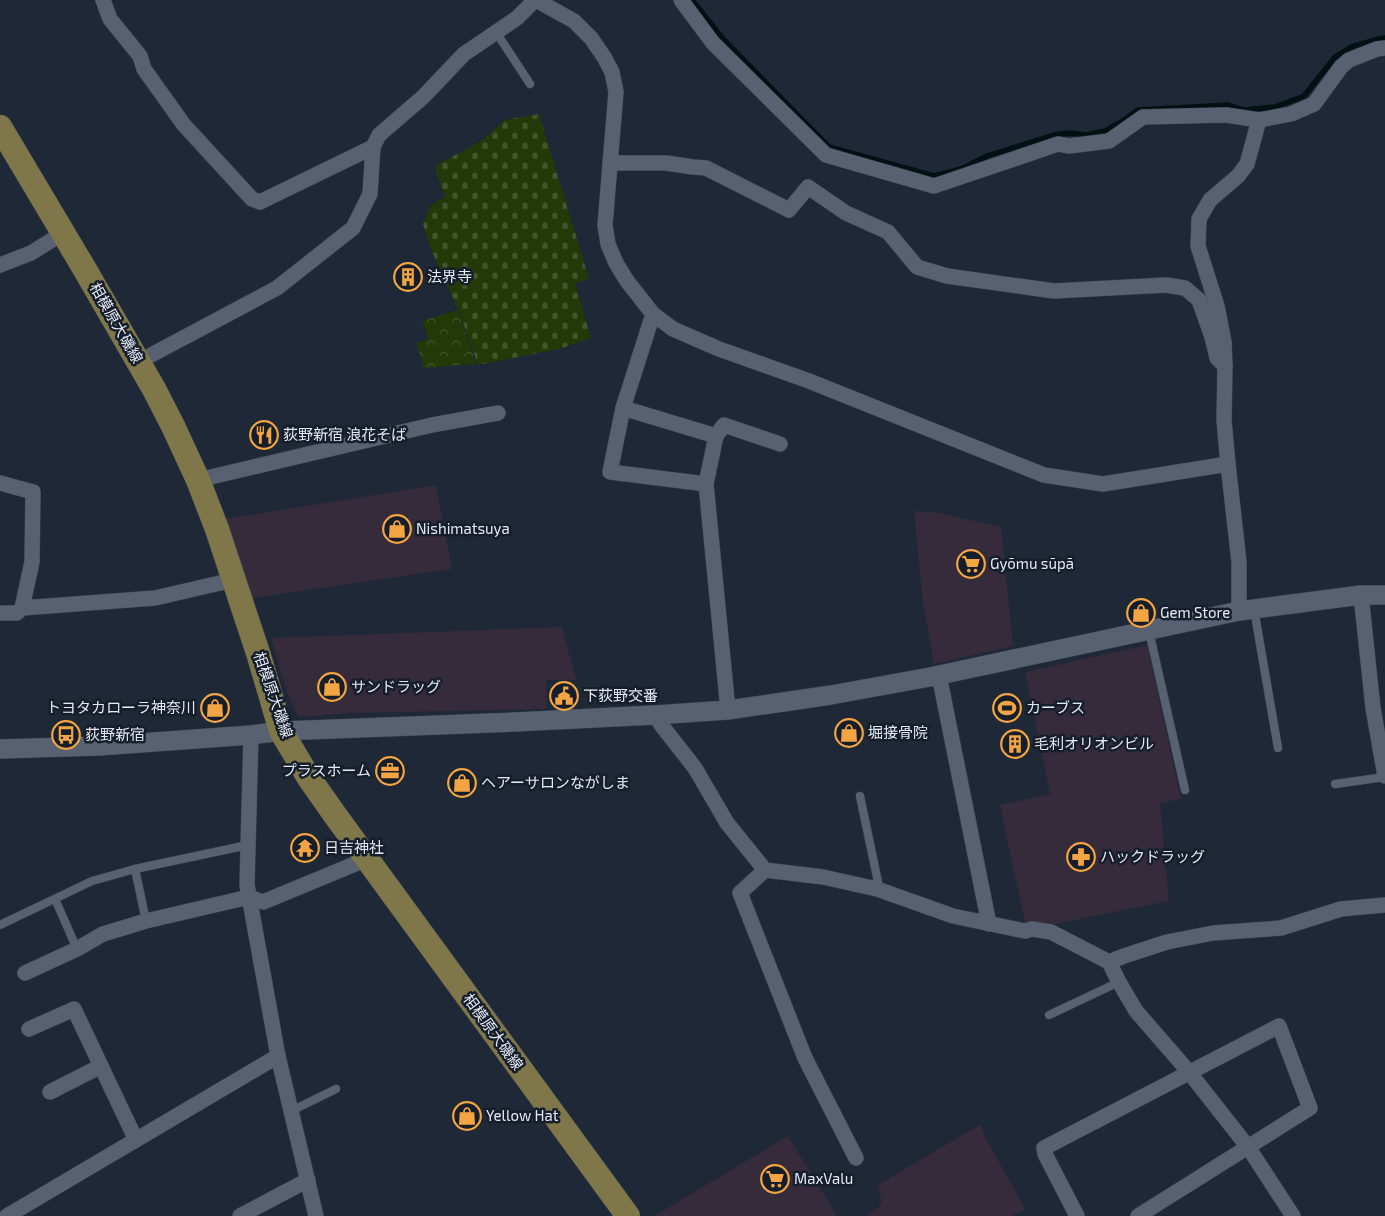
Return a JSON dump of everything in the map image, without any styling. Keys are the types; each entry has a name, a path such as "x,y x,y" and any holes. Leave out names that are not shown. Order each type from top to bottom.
{"main road":[{"name":"相模原大磯線","path":"0,127 138,362 173,426 198,480 217,529 259,656 281,731 309,778 628,1216"}],"street":[{"path":"103,0 110,19 140,56 144,69 184,125 252,198 260,202 373,147"},
{"path":"138,362 277,288 353,228 370,194 373,147 379,134 423,97 464,54 517,18 536,0 574,21 591,38 612,72 616,92 605,225 608,244 627,282 654,314 673,329 719,349 809,381 1044,475 1103,484 1228,464"},
{"path":"681,0 713,43 826,155 934,186 1058,144 1069,146 1109,140 1143,117 1226,115 1259,120 1291,114 1314,104 1341,66 1350,60 1377,49 1385,48"},
{"path":"1246,609 1239,562 1224,420 1224,342 1217,306 1198,246 1199,219 1210,200 1238,176 1247,164 1259,120"},
{"path":"610,163 666,163 706,168 789,210 808,187 846,213 888,232 917,267 947,276 1054,291 1166,284 1185,288 1199,300 1217,358 1225,366"},
{"path":"0,265 31,253 63,233"},
{"path":"654,314 623,408 610,472 706,484"},
{"path":"623,408 716,436"},
{"path":"198,480 432,425 498,413"},
{"path":"728,710 706,484 716,436 724,425 780,444"},
{"path":"0,483 33,492 32,562 22,608 17,613 0,614"},
{"path":"22,608 155,598 233,580"},
{"path":"1361,595 1380,718 1384,771"},
{"path":"0,749 99,746 251,735 281,731 655,715 728,710 831,696 940,675 1246,609 1361,595 1385,595"},
{"path":"940,675 989,924"},
{"path":"655,715 695,768 727,823 765,870 823,878 877,889 953,916 989,924 1025,931 1032,929 1051,932 1109,962 1136,1011 1248,1147 1293,1216"},
{"path":"251,735 247,885 278,1056 316,1216"},
{"path":"25,973 77,949 103,934 146,921 249,897 263,902 367,859"},
{"path":"765,870 740,893 806,1058 856,1158"},
{"path":"1109,962 1167,942 1213,933 1281,928 1342,909 1385,905"},
{"path":"29,1029 42,1017 74,1009 136,1140"},
{"path":"1074,1215 1045,1154 1044,1148 1279,1026 1310,1108 1138,1216"},
{"path":"7,1216 278,1056"},
{"path":"50,1092 67,1090 101,1066"},
{"path":"240,1216 308,1180"}],"lane":[{"path":"496,32 530,84"},
{"path":"1246,609 1278,748"},
{"path":"1148,629 1185,790"},
{"path":"1335,784 1384,771"},
{"path":"860,796 878,882 877,889"},
{"path":"0,925 92,881 136,869 248,845"},
{"path":"136,869 146,921"},
{"path":"55,900 77,949"},
{"path":"1049,1015 1119,982"},
{"path":"291,1111 336,1089"}],"shaded area":[{"path":"436,485 452,569 253,598 226,519"},
{"path":"914,511 934,512 1001,527 1013,646 934,664 923,603"},
{"path":"562,627 576,680 546,680 547,709 353,713 298,717 287,692 271,638"},
{"path":"1147,645 1181,799 1160,803 1169,901 1045,926 1025,923 1000,805 1050,794 1025,672"},
{"path":"981,1124 984,1135 1025,1209 1012,1216 867,1216 882,1204 878,1185"},
{"path":"788,1136 837,1216 654,1216"}],"green space":[{"path":"539,114 589,279 575,283 591,338 559,349 478,365 460,314 431,249 423,224 431,205 445,197 435,169 438,164 481,141 505,120"},
{"path":"457,310 476,364 424,368 416,343 428,339 423,321"}],"waterway":[{"path":"692,0 723,39 829,147 934,176 961,169 987,156 1054,135 1070,133 1086,135 1105,131 1138,110 1228,105 1244,110 1275,107 1304,96 1335,57 1351,47 1385,38"}],"place":[{"name":"法界寺","path":"408,277"},
{"name":"荻野新宿 浪花そば","path":"264,435"},
{"name":"Nishimatsuya","path":"397,529"},
{"name":"Gyōmu sūpā","path":"971,564"},
{"name":"Gem Store","path":"1141,613"},
{"name":"サンドラッグ","path":"332,687"},
{"name":"下荻野交番","path":"564,696"},
{"name":"トヨタカローラ神奈川","path":"215,708"},
{"name":"カーブス","path":"1007,708"},
{"name":"堀接骨院","path":"849,733"},
{"name":"荻野新宿","path":"66,735"},
{"name":"毛利オリオンビル","path":"1015,744"},
{"name":"プラスホーム","path":"390,771"},
{"name":"ヘアーサロンながしま","path":"462,783"},
{"name":"日吉神社","path":"305,848"},
{"name":"ハックドラッグ","path":"1081,857"},
{"name":"Yellow Hat","path":"467,1116"},
{"name":"MaxValu","path":"775,1179"}]}
